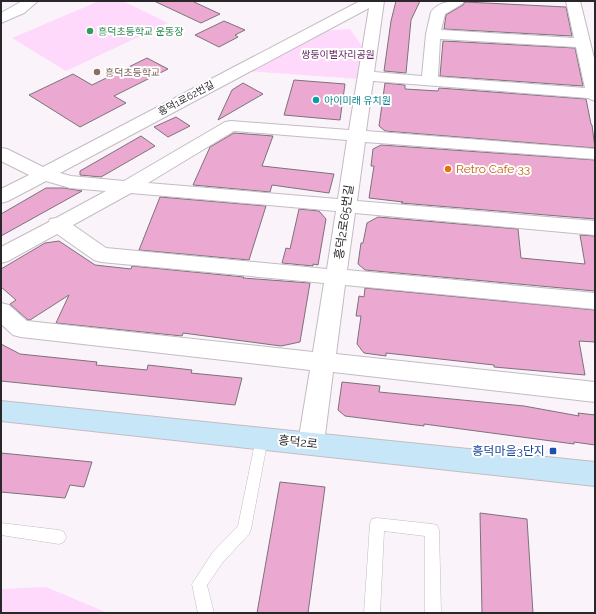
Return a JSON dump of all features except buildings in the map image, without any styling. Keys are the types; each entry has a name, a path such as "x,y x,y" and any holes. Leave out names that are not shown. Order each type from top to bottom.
{"street":[{"path":"1,19 19,10 31,1"},
{"name":"흥덕1로62번길","path":"1,197 316,29 351,23 370,1"},
{"name":"흥덕2로65번길","path":"311,443 376,1"},
{"path":"430,81 433,34 438,12 457,1"},
{"path":"365,76 595,94 583,44 569,1"},
{"path":"351,23 361,32 369,50"},
{"path":"433,34 583,44"},
{"path":"1,256 57,224 126,188 231,126 595,154"},
{"path":"1,153 20,165 42,174 70,182 595,228"},
{"path":"57,224 102,255 595,301"},
{"path":"1,311 21,329 595,392"},
{"name":"흥덕2로","path":"1,411 595,474"}],"lane":[{"path":"206,613 199,584 218,557 244,529 262,438"},
{"path":"372,613 377,524 432,530 433,613"},
{"path":"1,529 59,537"}],"green space":[{"name":"흥덕초등학교 운동장","path":"99,1 123,1 168,23 66,71 12,38"},
{"name":"쌍둥이별자리공원","path":"350,29 364,49 359,79 247,71 320,31"},
{"path":"46,587 108,613 1,613 1,589"}],"place":[{"name":"흥덕초등학교 운동장","path":"90,31"},
{"name":"흥덕초등학교","path":"97,72"},
{"name":"아이미래 유치원","path":"316,100"},
{"name":"Retro Cafe 33","path":"448,169"},
{"name":"흥덕마을3단지","path":"553,451"}]}
